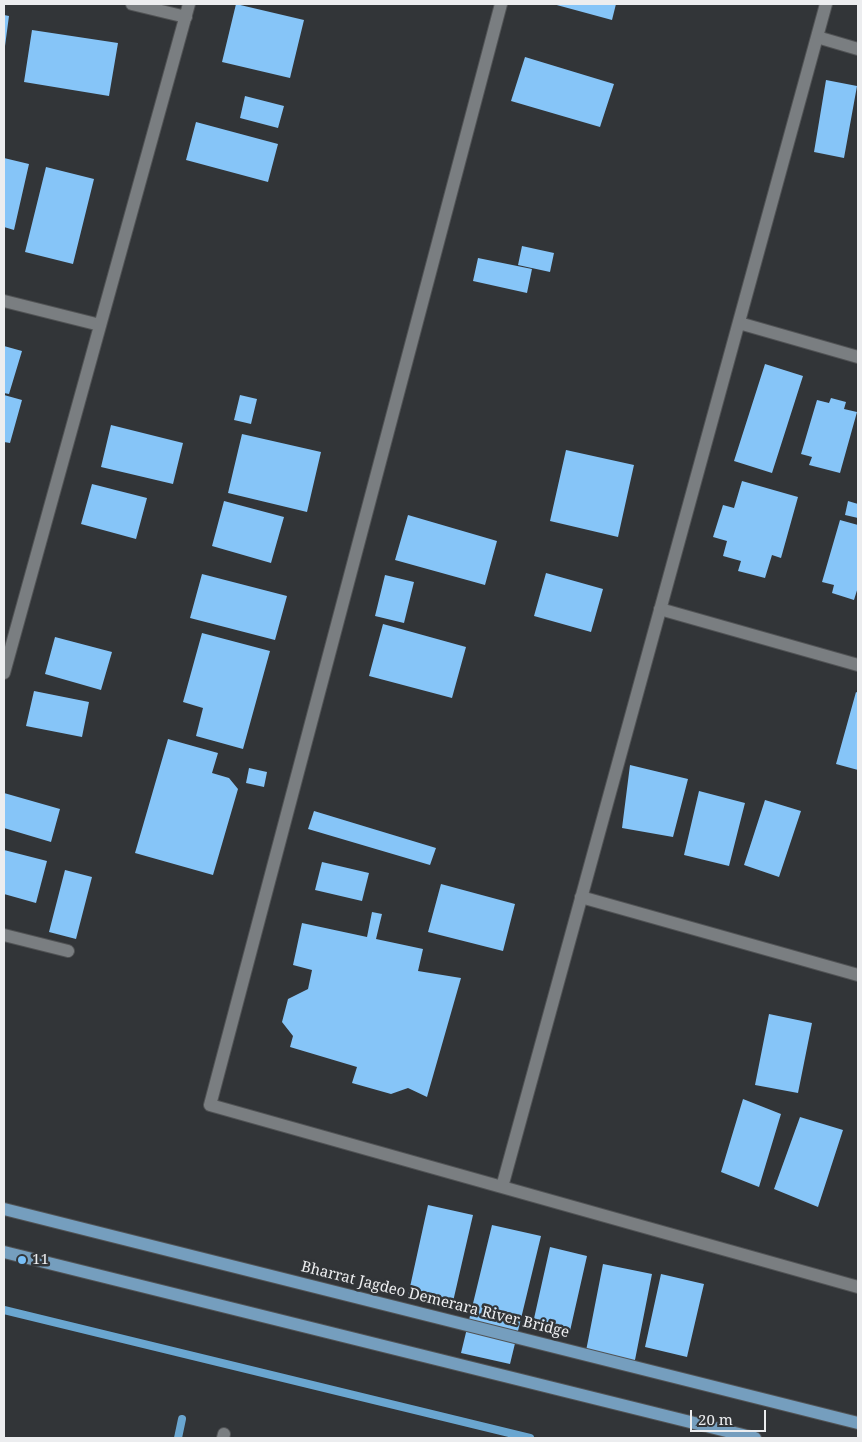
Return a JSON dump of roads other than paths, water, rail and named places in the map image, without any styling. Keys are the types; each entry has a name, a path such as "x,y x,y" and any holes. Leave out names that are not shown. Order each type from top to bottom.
{"main road":[{"name":"Bharrat Jagdeo Demerara River Bridge","path":"4,1209 858,1424"},
{"path":"4,1252 755,1438"}],"street":[{"path":"132,4 186,17"},
{"path":"4,674 189,4"},
{"path":"501,4 210,1105 858,1287"},
{"path":"502,1187 826,4"},
{"path":"817,38 858,49"},
{"path":"4,300 100,326"},
{"path":"739,323 858,357"},
{"path":"660,609 858,665"},
{"path":"4,624 17,627"},
{"path":"581,897 858,975"},
{"path":"4,935 68,951"}],"waterway":[{"path":"4,1310 530,1438"},
{"path":"178,1438 182,1419"}],"place":[{"name":"11","path":"22,1260"}]}
